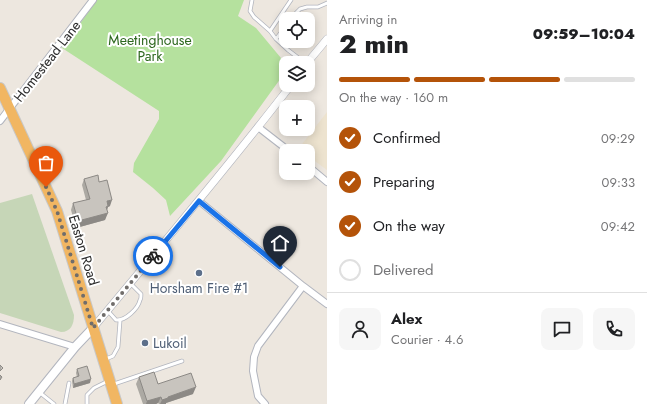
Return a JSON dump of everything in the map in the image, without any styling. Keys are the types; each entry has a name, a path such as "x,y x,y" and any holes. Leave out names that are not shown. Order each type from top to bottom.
{"highway":[{"name":"Easton Road","path":"0,88 57,211 117,404"}],"main road":[{"path":"29,404 93,328"}],"street":[{"name":"Homestead Lane","path":"0,121 93,0"},
{"path":"312,56 327,38"},
{"path":"93,328 199,201 286,92"},
{"path":"258,127 280,144"},
{"path":"315,172 327,182"},
{"path":"199,201 327,304"},
{"path":"265,404 258,396 255,384 253,371 254,357 258,346 303,286"},
{"path":"0,324 75,348"}],"lane":[{"path":"252,0 250,6 251,14 270,31 276,39 296,56"},
{"path":"270,31 291,0"},
{"path":"297,12 300,9 307,7 318,7 327,3"},
{"path":"276,39 279,35"},
{"path":"120,321 130,314 141,300 141,294 130,283"},
{"path":"107,310 116,320 120,321"},
{"path":"103,360 113,356 118,348 120,321"},
{"path":"87,404 87,395 94,388 182,361"},
{"path":"65,404 69,383"},
{"path":"39,392 54,404"}],"shaded area":[{"path":"327,112 327,170 315,161 315,144 302,144 308,136 315,136 315,127"}],"green space":[{"name":"Meetinghouse Park","path":"97,0 244,0 238,16 256,28 279,56 279,81 221,161 170,216 166,200 133,172 134,163 159,119 159,111 62,48"},
{"path":"32,194 74,315 70,329 64,332 0,313 0,203"}],"building":[{"path":"98,175 99,182 107,180 112,200 107,201 108,206 106,207 108,213 78,221 73,203 90,199 84,179"},
{"path":"87,366 91,379 74,384 73,378 79,376 77,369"},
{"path":"154,372 158,384 191,373 196,387 162,400 161,397 147,401 139,377"}],"way so far":[{"path":"46,187 57,211 93,328 153,256"}],"place":[{"name":"Horsham Fire #1","path":"199,273"},
{"name":"Lukoil","path":"145,343"}],"route":[{"path":"153,256 199,201 280,267"}]}
